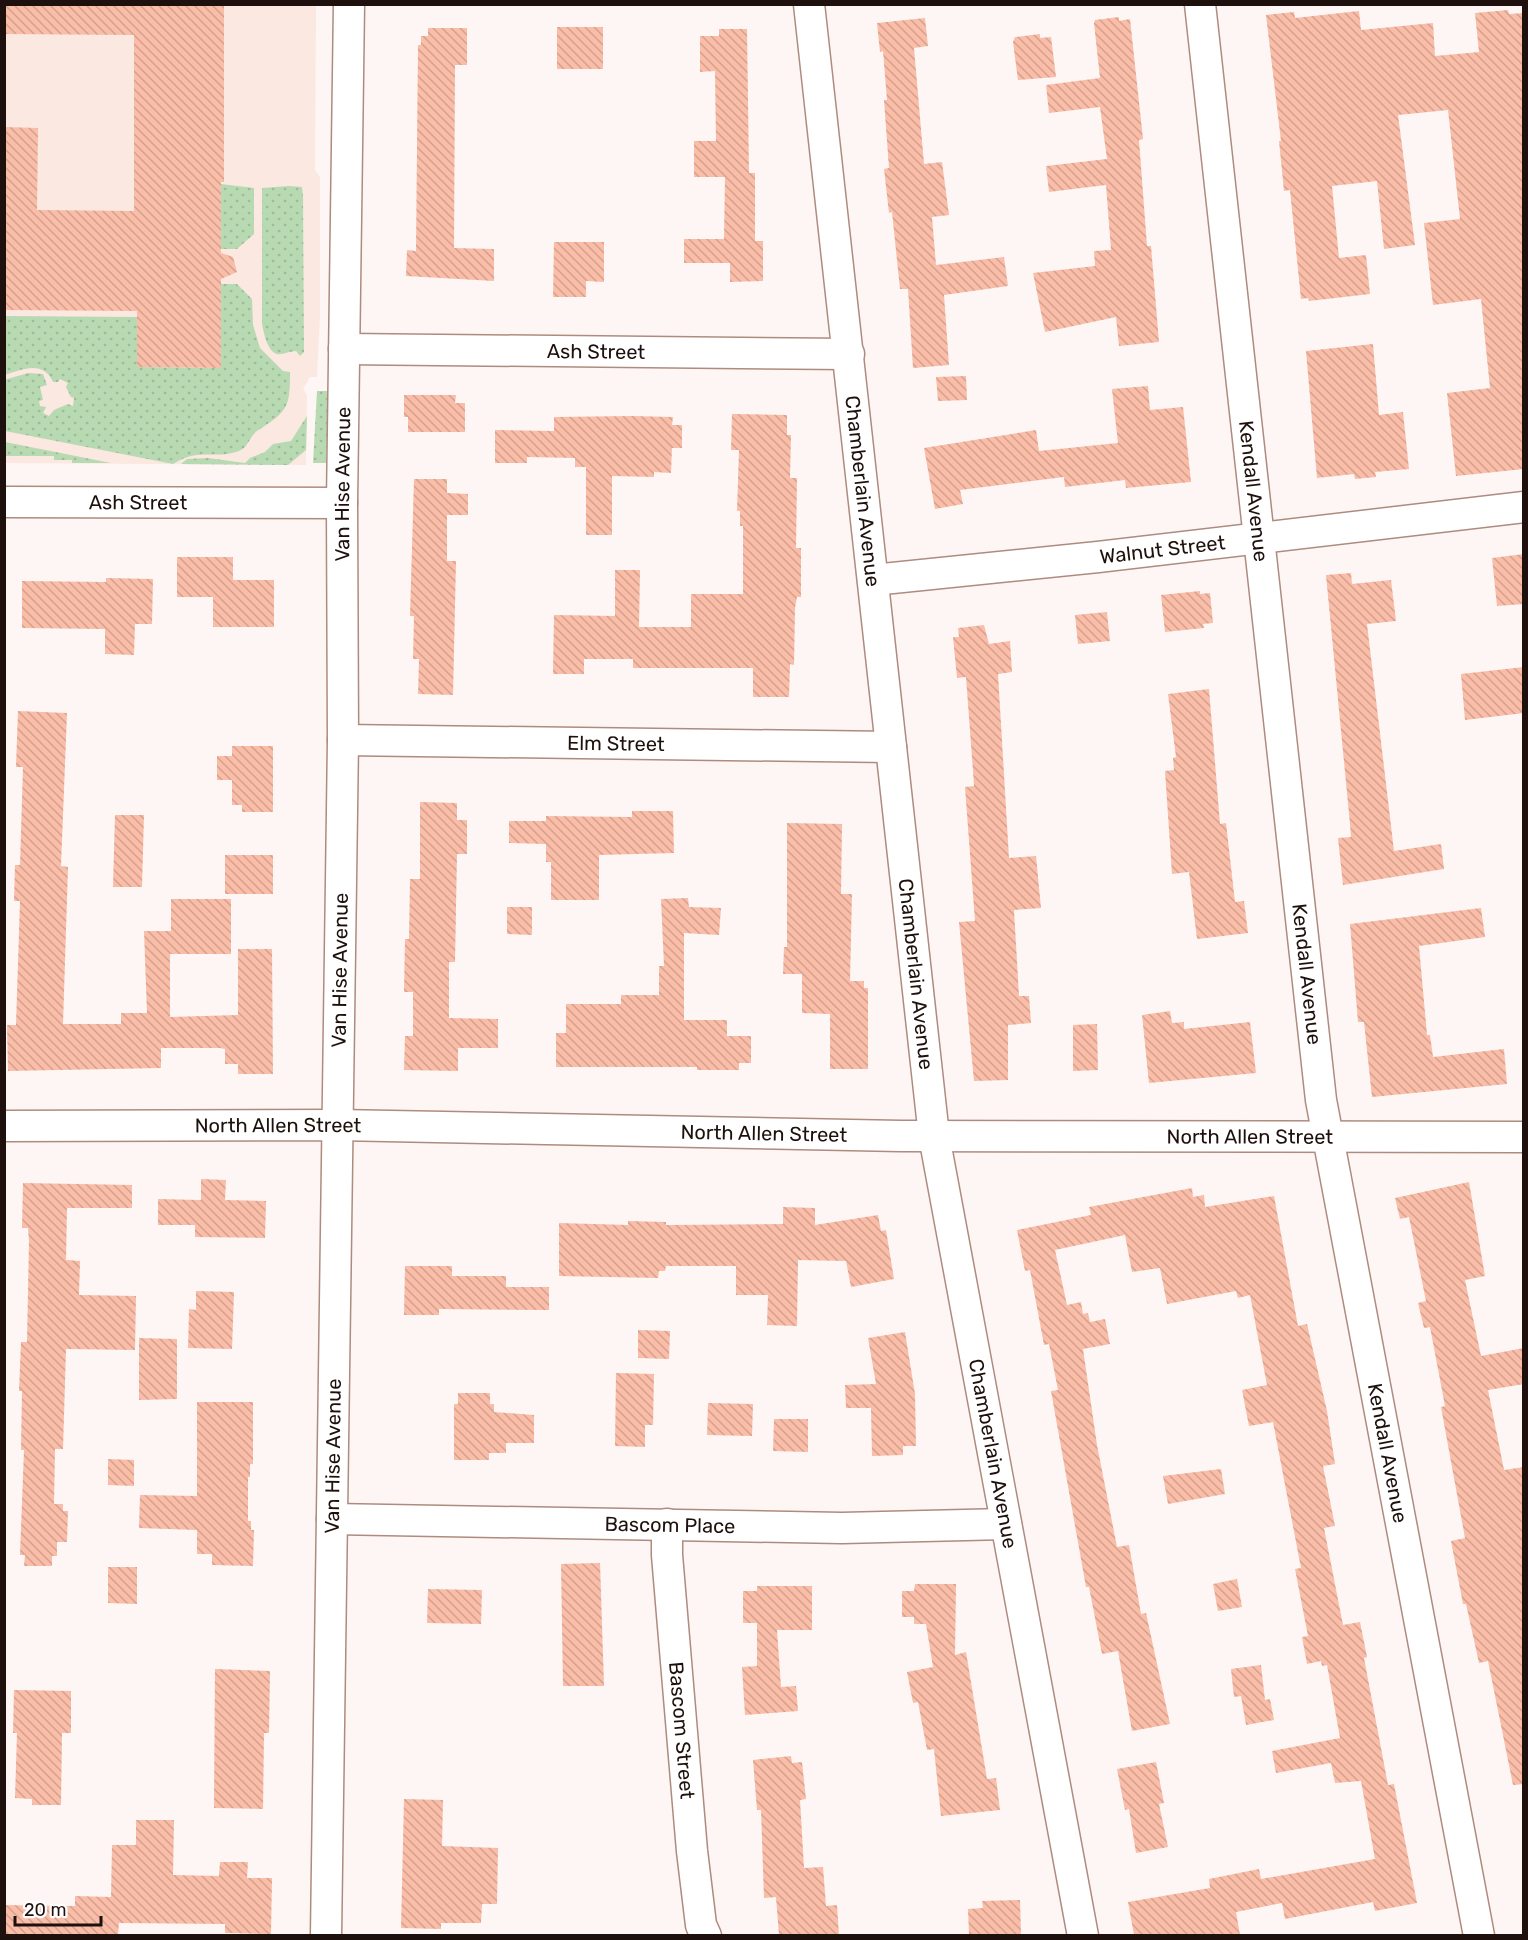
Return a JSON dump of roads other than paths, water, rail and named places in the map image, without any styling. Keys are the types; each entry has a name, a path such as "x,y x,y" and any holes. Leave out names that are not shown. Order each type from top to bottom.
{"street":[{"name":"Van Hise Avenue","path":"326,1935 343,740 342,503 349,4"},
{"name":"Chamberlain Avenue","path":"809,4 934,1136 1083,1935"},
{"name":"Kendall Avenue","path":"1200,4 1321,1100 1479,1935"},
{"name":"Ash Street","path":"344,349 849,354"},
{"name":"Ash Street","path":"4,502 342,503"},
{"name":"Walnut Street","path":"873,580 1098,557 1257,536 1524,507"},
{"name":"Elm Street","path":"343,740 891,747"},
{"name":"North Allen Street","path":"4,1126 337,1125 934,1136 1524,1137"},
{"name":"Bascom Place","path":"332,1519 842,1528 1006,1524"},
{"name":"Bascom Street","path":"667,1524 667,1555 692,1851 701,1925 706,1935"}]}
